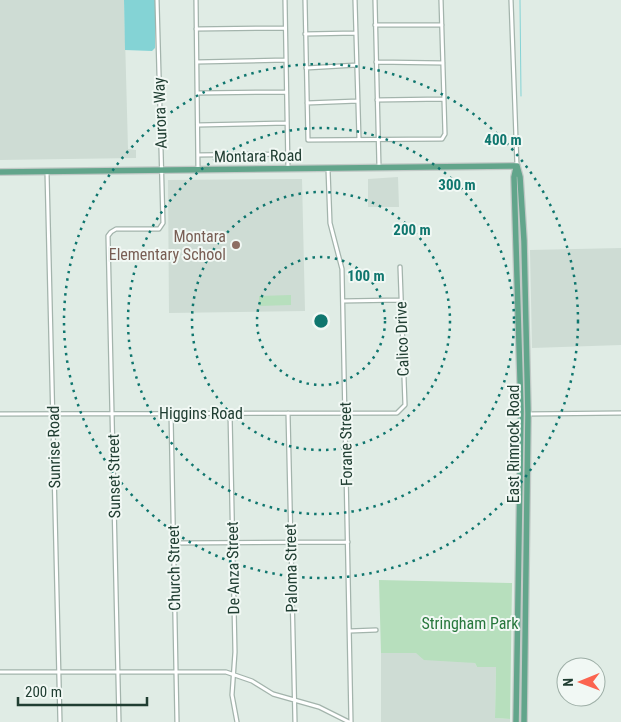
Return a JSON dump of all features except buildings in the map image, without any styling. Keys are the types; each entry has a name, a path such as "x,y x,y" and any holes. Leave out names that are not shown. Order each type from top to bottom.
{"main road":[{"name":"Montara Road","path":"0,172 516,166"},
{"name":"East Rimrock Road","path":"516,166 520,177 524,241 528,414 524,722"},
{"name":"East Rimrock Road","path":"516,166 514,177 520,411 516,722"}],"street":[{"name":"Aurora Way","path":"111,232 162,227 157,0"},
{"path":"196,0 198,170"},
{"path":"285,0 288,169"},
{"path":"305,0 308,140 442,139 445,134 441,0"},
{"path":"355,0 358,139"},
{"path":"375,0 379,168"},
{"name":"East Rimrock Road","path":"511,0 516,166"},
{"path":"375,25 442,25"},
{"path":"196,29 285,28"},
{"path":"305,34 356,33"},
{"path":"197,62 286,60"},
{"path":"376,62 443,63"},
{"path":"306,68 357,65"},
{"path":"198,93 286,92"},
{"path":"377,100 444,99"},
{"path":"307,103 358,101"},
{"path":"198,125 287,123"},
{"path":"198,155 288,154"},
{"name":"Forane Street","path":"328,168 330,223 341,262 343,301 350,631 350,722"},
{"name":"Sunrise Road","path":"47,172 60,722"},
{"name":"Sunset Street","path":"111,232 108,236 119,722"},
{"name":"Calico Drive","path":"400,267 405,405 402,410"},
{"path":"343,301 401,300"},
{"name":"Higgins Road","path":"0,414 397,413 402,410"},
{"name":"Church Street","path":"171,413 177,722"},
{"name":"De Anza Street","path":"230,413 234,674 232,695 237,722"},
{"name":"Paloma Street","path":"288,413 295,722"},
{"path":"528,414 621,413"},
{"path":"174,543 348,542"},
{"path":"350,631 376,630"},
{"path":"0,672 216,671 234,674 252,681 273,694 319,707 350,722"}],"shaded area":[{"path":"0,0 124,0 128,149 136,150 136,158 0,160"},
{"path":"398,177 399,207 368,207 368,179"},
{"name":"Montara Elementary School","path":"302,179 305,311 169,313 168,180"},
{"path":"621,248 621,345 532,348 530,250"},
{"path":"381,653 416,653 475,663 477,667 496,667 495,718 510,719 510,722 381,722"}],"green space":[{"path":"291,295 291,305 259,306 259,296"},
{"name":"Stringham Park","path":"379,580 512,583 510,719 495,718 496,667 477,667 475,663 424,660 416,653 381,653"}],"water":[{"path":"124,0 155,0 155,48 152,51 125,50"}],"waterway":[{"path":"520,0 521,96"}],"place":[{"name":"Montara Elementary School","path":"236,245"}]}
